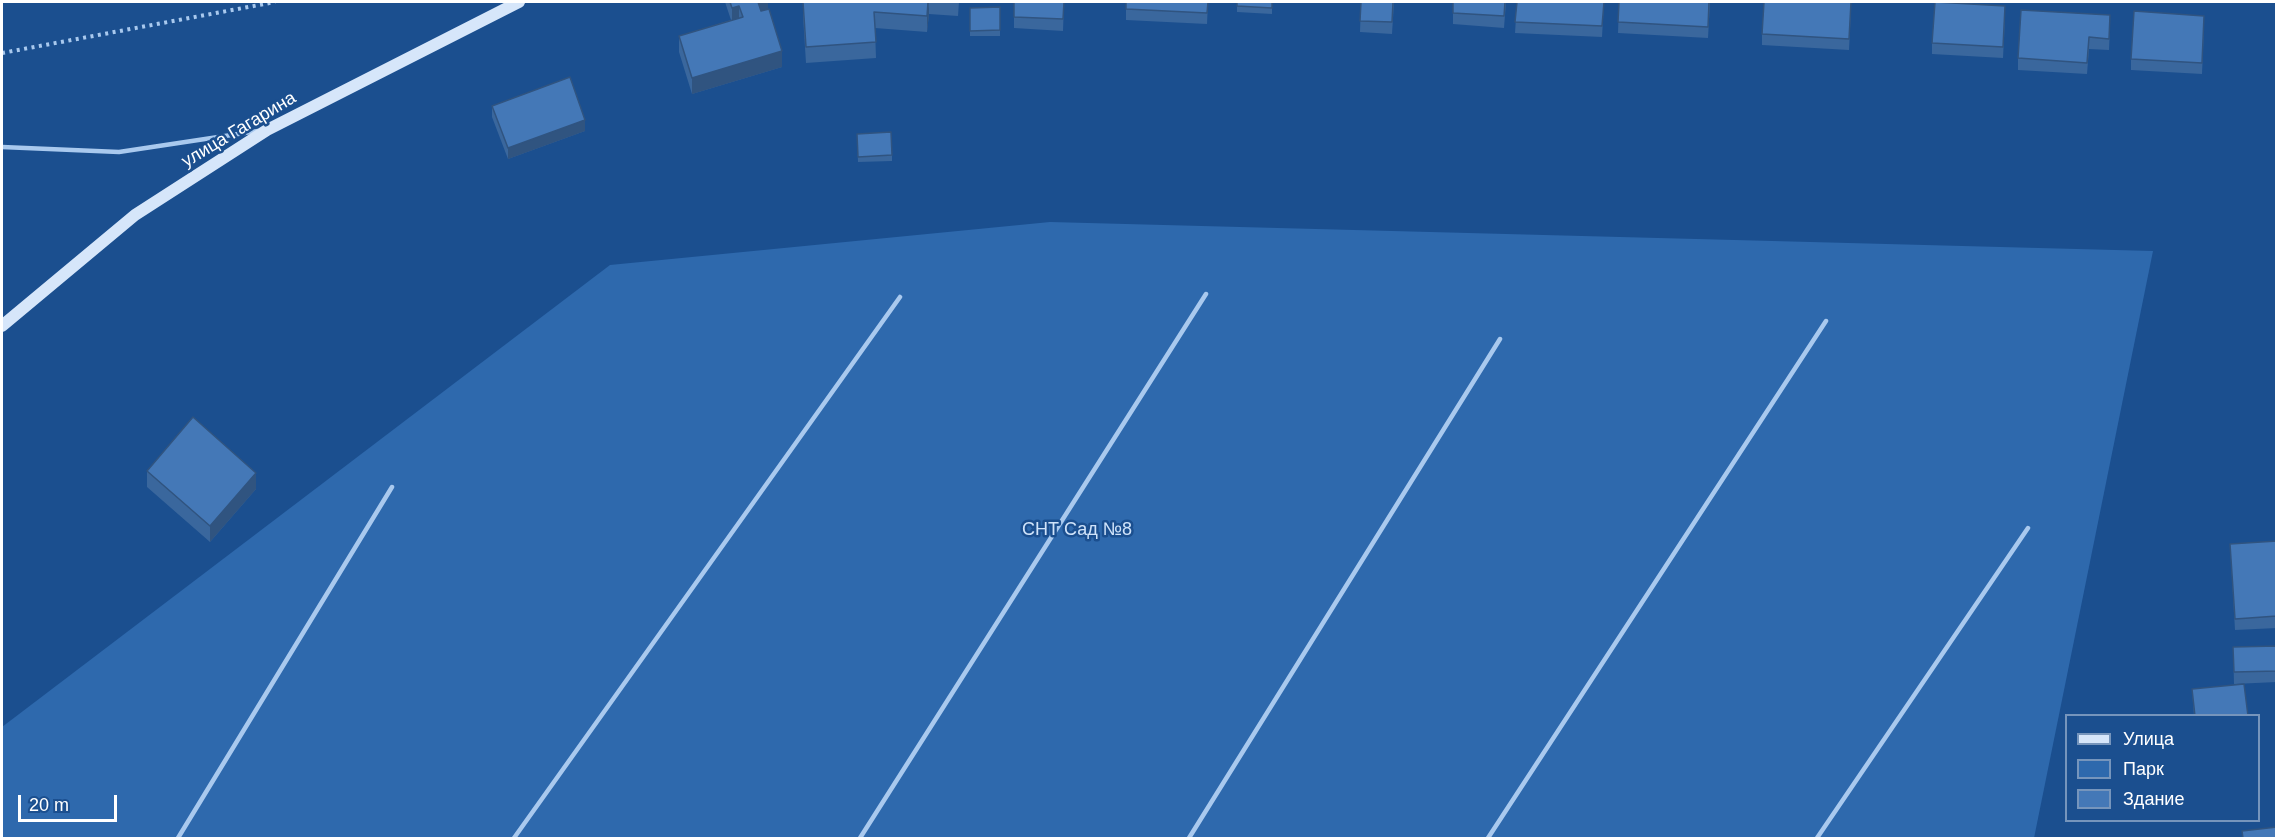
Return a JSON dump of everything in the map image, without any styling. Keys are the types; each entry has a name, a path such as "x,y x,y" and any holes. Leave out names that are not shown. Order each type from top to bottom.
{"main road":[{"name":"улица Гагарина","path":"2,326 135,215 267,130 519,2"}],"lane":[{"path":"2,147 119,152 267,130"},
{"path":"860,838 1206,294"},
{"path":"514,838 900,297"},
{"path":"1488,838 1826,321"},
{"path":"1189,838 1500,339"},
{"path":"178,838 392,487"},
{"path":"1817,838 2028,528"}],"path":[{"path":"2,53 275,2"}],"green space":[{"name":"СНТ Сад №8","path":"1050,222 2153,251 2034,838 2,838 2,727 610,265"}],"building":[{"path":"730,2 758,2 761,11 769,9 782,51 692,78 679,36 743,17 739,6 732,8"},
{"path":"803,2 928,2 927,16 874,12 876,42 806,47"},
{"path":"1014,2 1064,2 1063,19 1014,17"},
{"path":"1126,2 1208,2 1207,13 1126,9"},
{"path":"1237,2 1272,2 1272,8 1237,6"},
{"path":"1361,2 1393,2 1392,22 1360,21"},
{"path":"1453,2 1505,2 1504,16 1453,13"},
{"path":"1517,2 1604,2 1602,26 1515,22"},
{"path":"1619,2 1709,2 1708,27 1618,22"},
{"path":"1764,2 1851,2 1849,39 1762,34"},
{"path":"1935,2 2005,6 2003,47 1932,43"},
{"path":"1000,7 1000,30 970,31 970,8"},
{"path":"2021,10 2110,15 2109,39 2089,37 2087,63 2018,58"},
{"path":"2134,11 2204,16 2202,63 2131,59"},
{"path":"570,77 585,120 508,148 492,106"},
{"path":"891,132 892,155 858,157 857,134"},
{"path":"193,417 256,473 210,526 147,471"},
{"path":"2277,541 2277,616 2235,619 2230,544"},
{"path":"2277,646 2277,671 2234,672 2233,647"},
{"path":"2244,684 2248,714 2195,714 2192,689"},
{"path":"2277,827 2277,838 2243,838 2242,831"}]}
